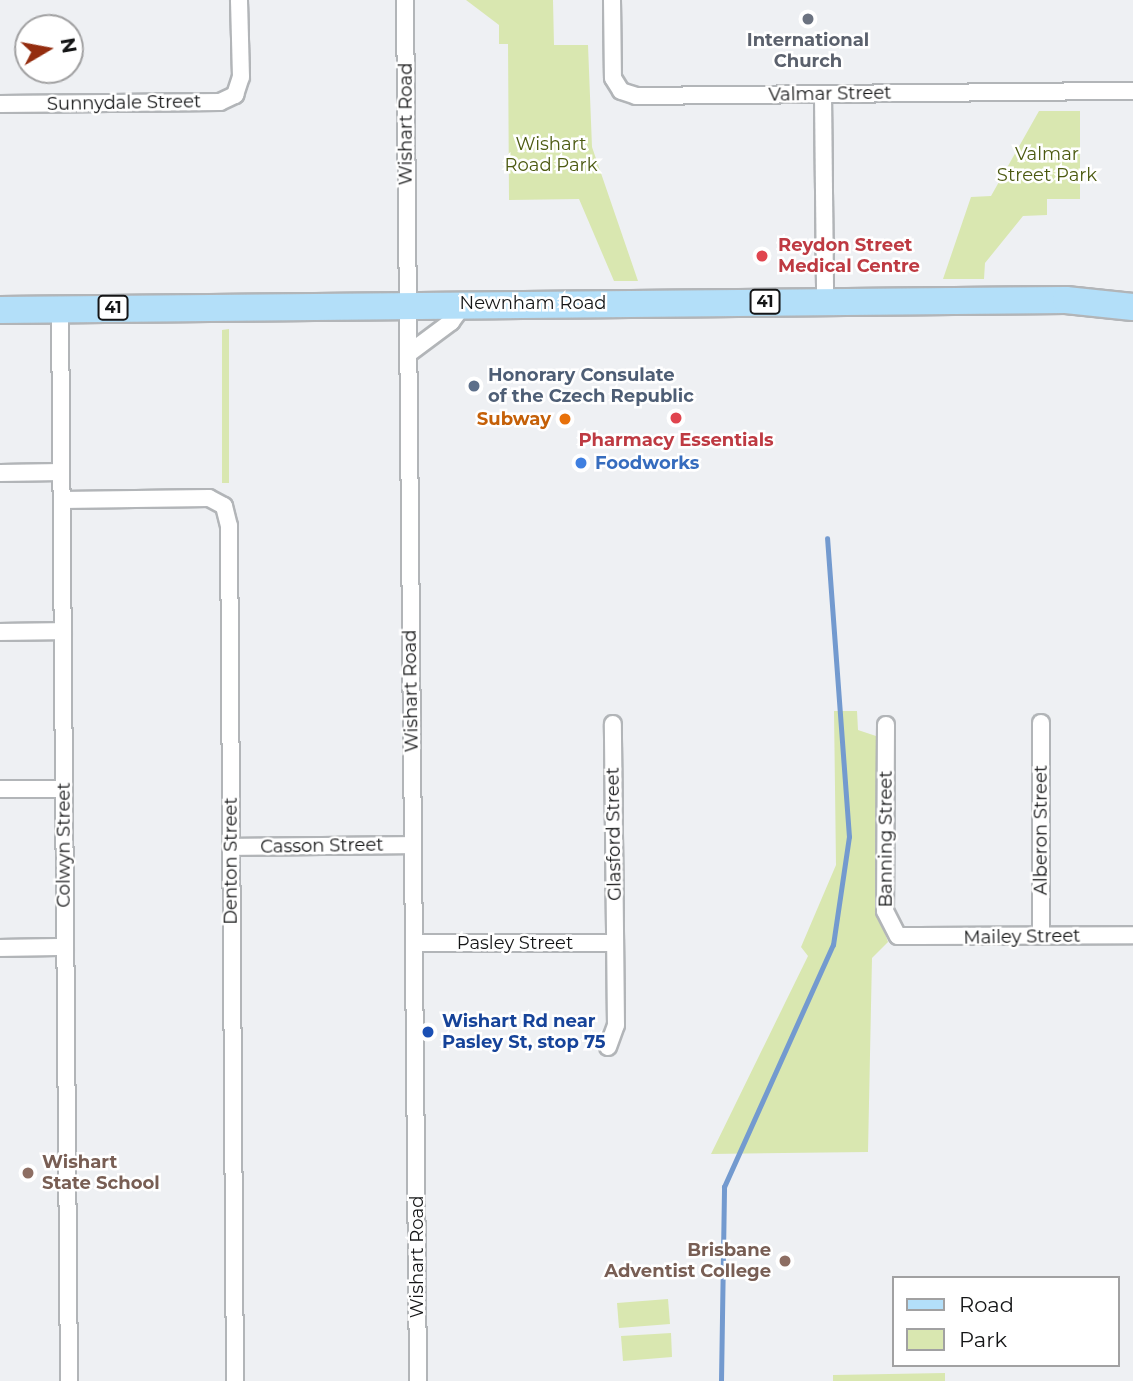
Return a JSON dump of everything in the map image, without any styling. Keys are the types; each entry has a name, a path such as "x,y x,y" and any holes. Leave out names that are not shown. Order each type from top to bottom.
{"main road":[{"name":"Newnham Road","path":"1066,300 1133,290"},
{"name":"Newnham Road","path":"0,310 408,304 1066,300 1133,307"}],"street":[{"name":"Sunnydale Street","path":"0,104 220,102 235,95 241,77 239,0"},
{"name":"Wishart Road","path":"405,0 418,1381"},
{"name":"Valmar Street","path":"612,0 613,78 621,91 823,94 1133,91"},
{"path":"823,94 825,302"},
{"path":"408,354 464,304"},
{"name":"Colwyn Street","path":"60,309 69,1381"},
{"path":"0,473 61,472"},
{"name":"Denton Street","path":"62,500 209,498 224,506 231,847 235,1381"},
{"path":"0,632 63,631"},
{"name":"Alberon Street","path":"1041,723 1041,936"},
{"name":"Glasford Street","path":"608,1047 616,1025 613,724"},
{"name":"Banning Street","path":"886,725 885,911 898,936 912,939"},
{"path":"0,789 64,789"},
{"name":"Casson Street","path":"231,847 413,845"},
{"name":"Mailey Street","path":"912,939 1133,935"},
{"name":"Pasley Street","path":"414,943 615,943"},
{"path":"0,948 65,947"}],"green space":[{"name":"Wishart Road Park","path":"466,0 553,0 554,45 588,45 592,147 638,281 614,281 579,199 509,200 508,44 499,44 499,25"},
{"name":"Valmar Street Park","path":"1039,111 1080,111 1080,199 1047,199 1047,215 1023,216 985,263 984,279 943,279 971,197 991,196"},
{"path":"229,329 229,483 222,483 222,330"},
{"path":"834,711 857,711 858,730 879,737 877,910 888,942 872,958 868,1152 711,1154 808,956 801,947 836,865"},
{"path":"668,1299 670,1324 619,1328 617,1303"},
{"path":"671,1333 672,1357 623,1361 621,1336"},
{"path":"945,1373 945,1381 833,1381 833,1375"}],"waterway":[{"path":"721,1381 724,1187 833,945 849,837 827,539"}],"place":[{"name":"International Church","path":"808,19"},
{"name":"Reydon Street Medical Centre","path":"762,256"},
{"name":"Honorary Consulate of the Czech Republic","path":"474,386"},
{"name":"Pharmacy Essentials","path":"676,418"},
{"name":"Subway","path":"565,419"},
{"name":"Foodworks","path":"581,463"},
{"name":"Wishart Rd near Pasley St, stop 75","path":"428,1032"},
{"name":"Wishart State School","path":"28,1173"},
{"name":"Brisbane Adventist College","path":"785,1261"}]}
